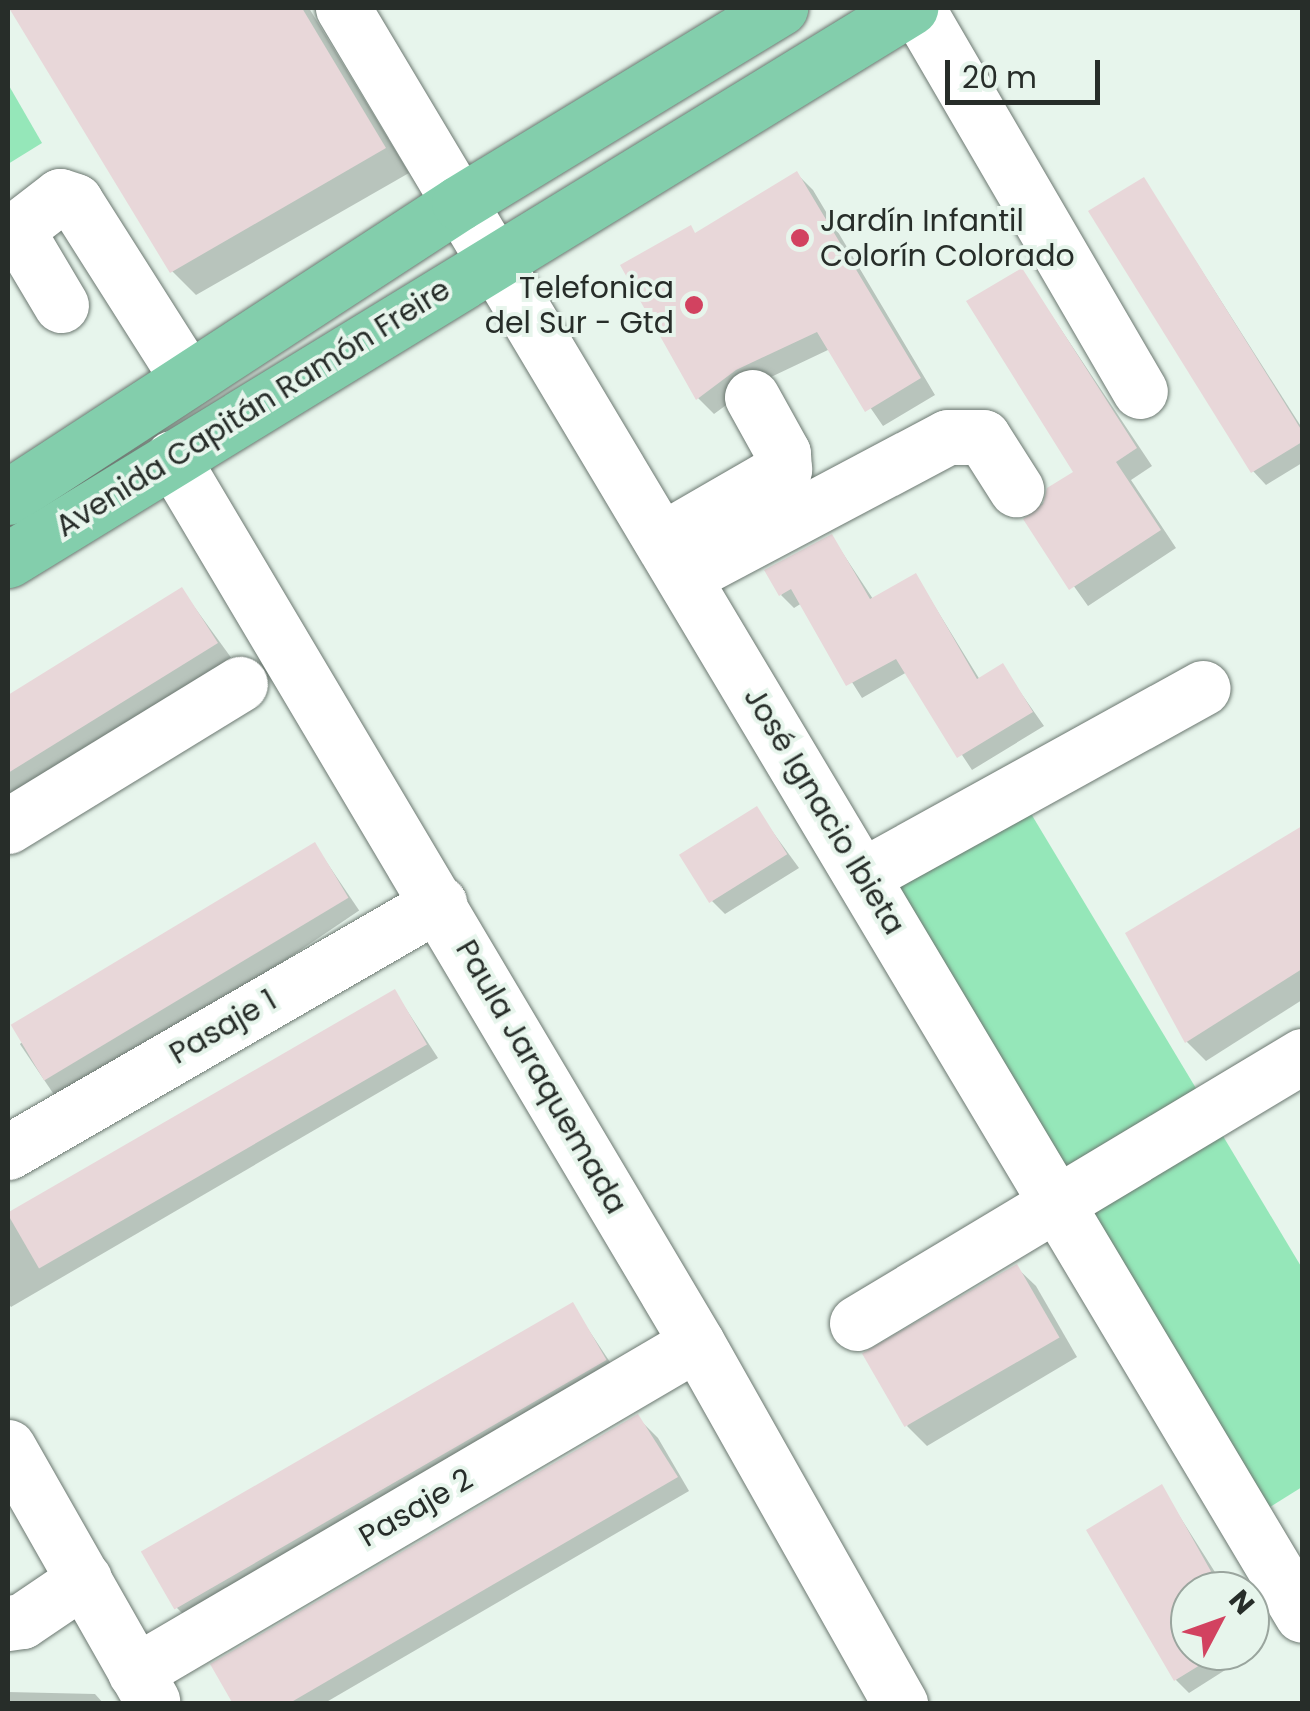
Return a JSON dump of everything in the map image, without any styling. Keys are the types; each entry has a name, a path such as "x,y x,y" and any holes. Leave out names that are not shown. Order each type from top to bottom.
{"main road":[{"name":"Avenida Capitán Ramón Freire","path":"8,496 459,203 780,8"},
{"name":"Avenida Capitán Ramón Freire","path":"8,560 494,259 914,8"}],"street":[{"name":"José Ignacio Ibieta","path":"343,8 1302,1615"},
{"path":"914,8 1140,391"},
{"path":"60,305 23,241 21,226 60,196 75,201 188,379"},
{"path":"674,558 784,469 783,453 752,397"},
{"path":"674,558 948,437 983,437 1016,489"},
{"name":"Paula Jaraquemada","path":"172,458 698,1343 900,1704"},
{"path":"8,826 240,684"},
{"path":"862,876 1202,688"},
{"name":"Pasaje 1","path":"8,1152 438,903"},
{"path":"857,1323 1058,1206 1302,1056"},
{"name":"Pasaje 2","path":"144,1688 698,1343"},
{"path":"8,1448 144,1688"},
{"path":"8,1623 22,1620 84,1579"}],"green space":[{"path":"8,84 42,143 8,164"},
{"path":"1021,797 1203,1100 1065,1183 883,880"},
{"path":"1217,1126 1302,1268 1302,1487 1262,1512 1079,1210"}],"building":[{"path":"9,8 302,8 386,148 170,273"},
{"path":"797,171 921,378 865,412 817,332 736,370 696,400 620,265 691,225 695,233"},
{"path":"1144,177 1302,431 1302,442 1251,473 1088,211"},
{"path":"1022,268 1137,448 1116,462 1161,530 1069,590 1023,519 1043,504 1047,488 1073,472 966,301"},
{"path":"832,534 870,599 916,573 977,679 1003,663 1033,712 957,758 896,659 846,686 791,589 779,596 764,570"},
{"path":"182,587 218,643 8,773 8,695"},
{"path":"757,806 787,854 709,903 679,855"},
{"path":"1302,826 1302,969 1185,1043 1125,933"},
{"path":"315,842 348,898 44,1081 11,1025"},
{"path":"395,989 427,1044 39,1268 8,1212"},
{"path":"1017,1264 1060,1338 904,1427 862,1354"},
{"path":"573,1302 606,1360 174,1610 141,1552"},
{"path":"638,1414 678,1477 288,1704 233,1704 210,1664"},
{"path":"1162,1484 1211,1571 1170,1571 1170,1671 1190,1671 1174,1681 1086,1530"}],"place":[{"name":"Jardín Infantil Colorín Colorado","path":"800,238"},
{"name":"Telefonica del Sur - Gtd","path":"694,305"}]}
